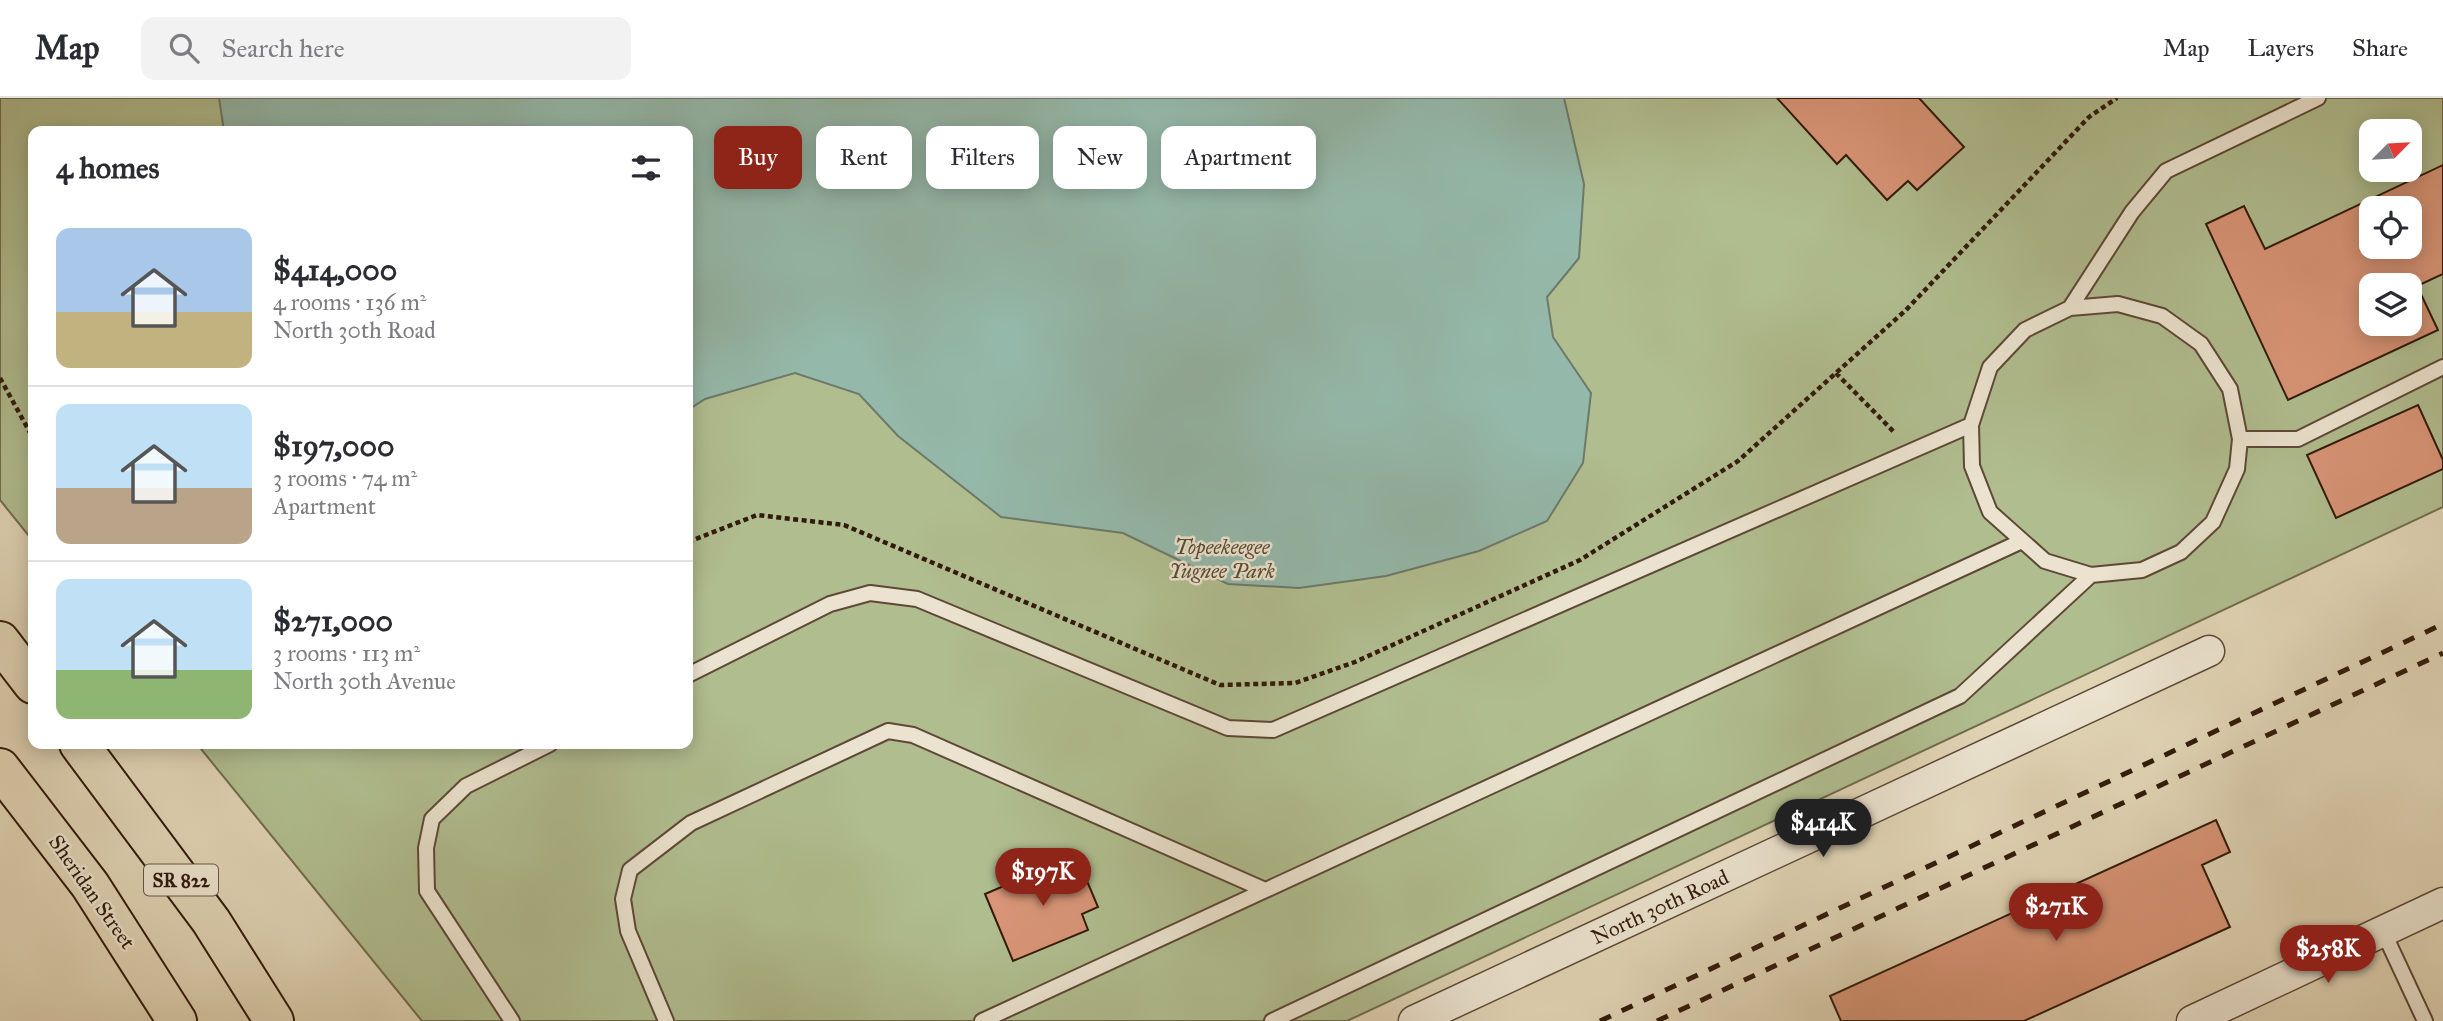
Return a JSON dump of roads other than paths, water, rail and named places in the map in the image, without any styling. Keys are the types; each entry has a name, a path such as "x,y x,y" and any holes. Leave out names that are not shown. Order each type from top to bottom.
{"main road":[{"path":"0,641 28,677"},
{"name":"SR 822","path":"83,749 211,920 274,1021"},
{"name":"Sheridan Street","path":"0,768 90,885 177,1021"}],"street":[{"name":"North 30th Road","path":"1414,1021 2209,651"},
{"path":"2192,1021 2443,903"}],"lane":[{"path":"2070,308 2132,212 2166,171 2318,98"},
{"path":"2118,304 2162,316 2201,344 2230,389 2241,439 2237,469 2213,522 2181,552 2142,570 2091,575 2045,561 1990,512 1972,466 1970,425 1990,367 2025,330 2070,308 2118,304"},
{"path":"2241,439 2298,439 2443,367"},
{"path":"693,672 830,604 870,593 917,599 1228,728 1273,730 1970,425"},
{"path":"982,1021 2022,541"},
{"path":"1272,1021 1961,696 2091,575"},
{"path":"666,1021 628,930 623,900 630,870 691,823 888,732 914,735 1265,890"},
{"path":"512,1021 427,891 426,848 432,819 466,786 540,749"},
{"path":"2383,931 2425,1021"}],"railway":[{"path":"1600,1021 2443,624"},
{"path":"1657,1021 2443,653"}],"park label":[{"name":"Topeekeegee Yugnee Park","path":"1222,559"}]}
